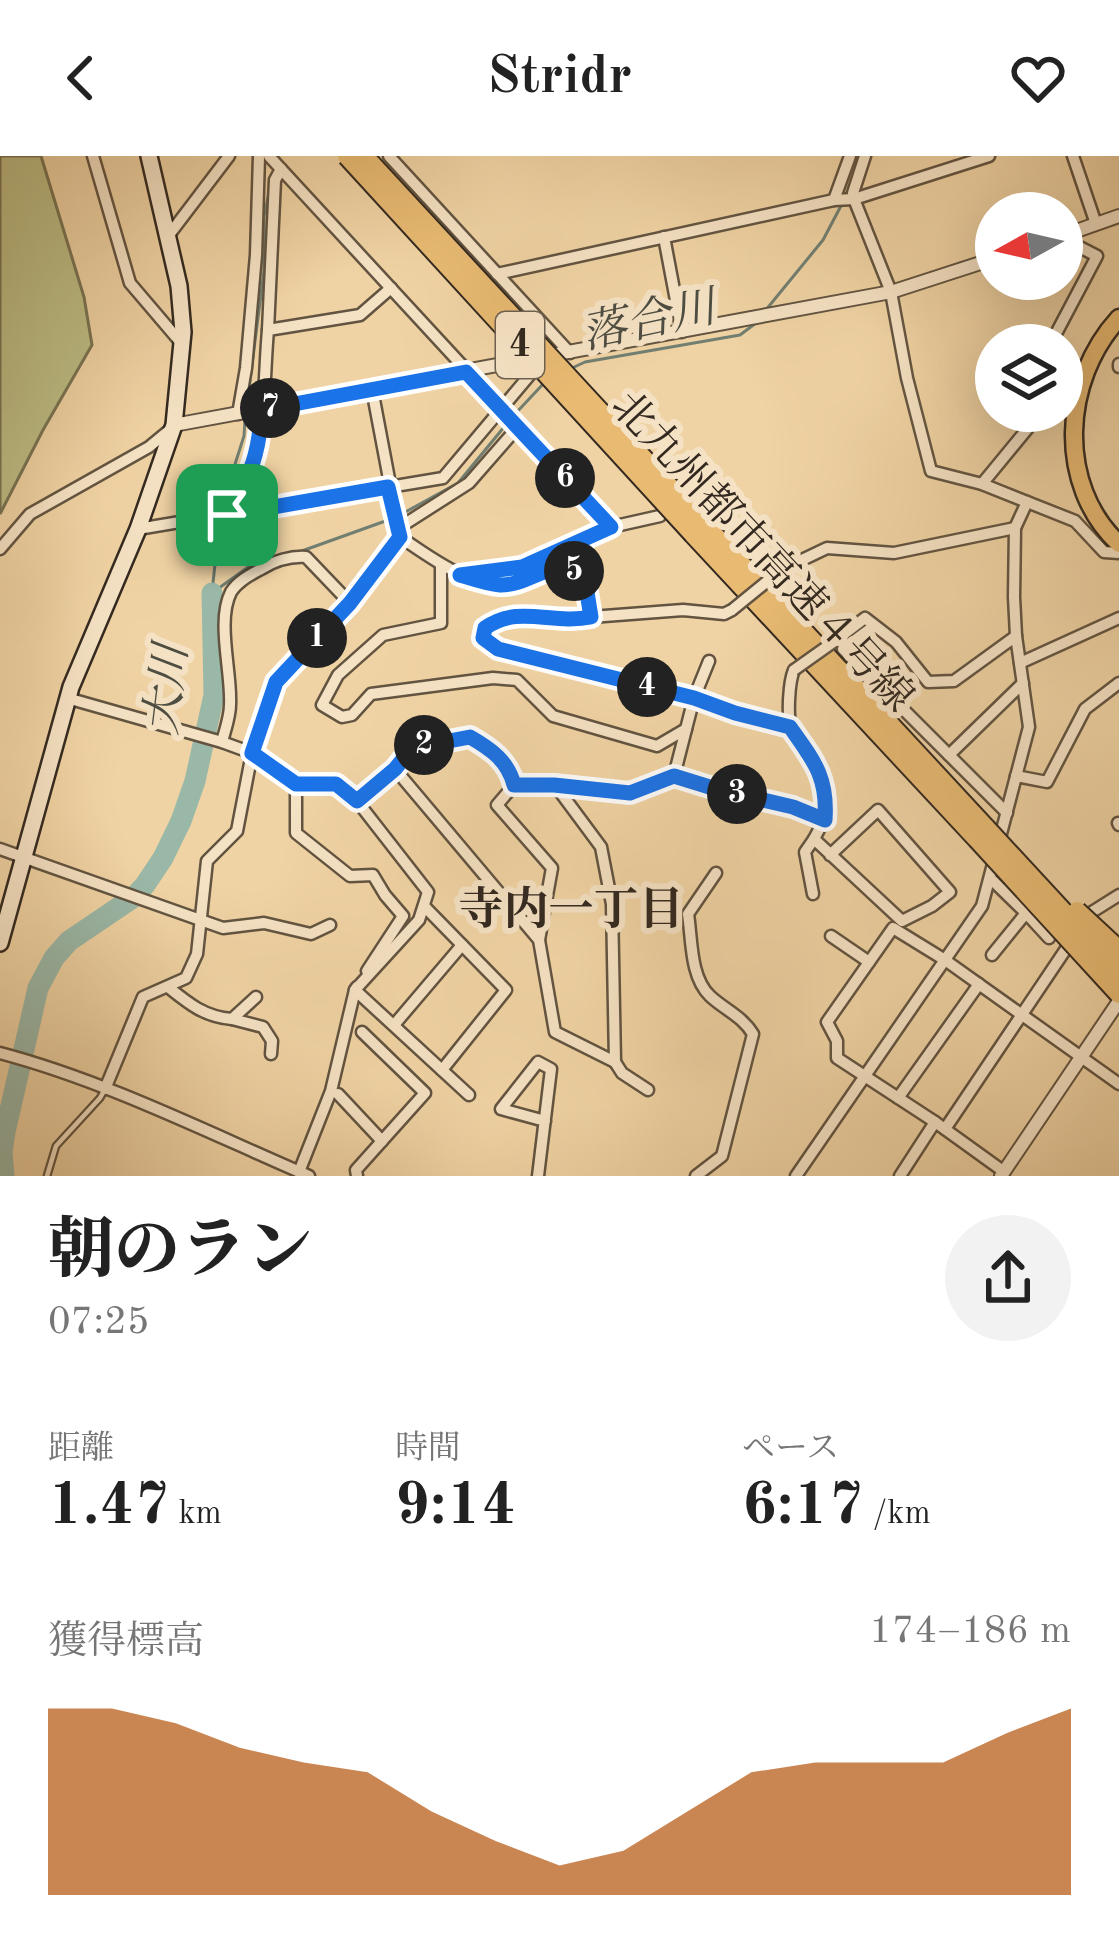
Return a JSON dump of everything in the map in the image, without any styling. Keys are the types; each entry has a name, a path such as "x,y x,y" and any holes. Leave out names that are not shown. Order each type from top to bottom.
{"highway":[{"name":"北九州都市高速４号線","path":"347,156 981,833"},
{"name":"北九州都市高速４号線","path":"364,156 698,529"},
{"name":"4","path":"981,833 1018,862 1119,972"},
{"name":"4","path":"981,833 1119,998"},
{"path":"1018,862 1119,950"}],"main road":[{"path":"0,943 67,698 174,425 182,344 179,286 149,156"},
{"path":"1117,324 1091,359 1081,386 1073,449 1087,504 1119,544"}],"street":[{"path":"93,156 130,283 182,344"},
{"path":"169,235 229,156"},
{"path":"227,515 254,460 246,368 259,156"},
{"path":"269,156 611,527"},
{"path":"389,156 570,353"},
{"path":"834,200 850,156"},
{"path":"865,156 854,199 891,292 931,471 982,484 1075,520 1104,552 1119,553"},
{"path":"497,274 854,199 988,156"},
{"path":"1073,156 1096,224"},
{"path":"250,412 268,330 275,180 281,169"},
{"path":"1083,229 1119,216"},
{"path":"664,237 682,332"},
{"path":"1083,248 1097,256 1083,283"},
{"path":"0,549 30,514 148,447 174,425 891,292 975,265"},
{"path":"268,330 360,315 392,288"},
{"path":"137,529 443,478 544,358"},
{"path":"372,389 399,533 460,575 498,585 517,583 544,571 572,570 585,580 591,617"},
{"path":"105,1089 143,997 186,978 197,954 207,860 237,830 252,753 276,682 350,603 399,533 469,483 518,427"},
{"path":"982,484 1025,432"},
{"path":"796,1176 982,906 1030,727 1016,636 1015,528 1027,502"},
{"path":"460,575 522,567 611,527 660,516"},
{"path":"790,727 498,649 483,638 485,628 497,619 519,614 569,621 683,610 724,614 781,570 827,548 894,554 1015,528"},
{"path":"222,742 230,708 227,605 239,582 268,565 306,557 350,603"},
{"path":"441,565 441,623 382,635 338,675 322,705 342,717 352,715 371,694 493,678 518,680 553,716 657,746 686,729"},
{"path":"814,894 805,852 825,820 827,797 821,772 790,727 794,670 865,618 896,642 928,682 954,681 1016,636"},
{"path":"1020,662 1119,618"},
{"path":"874,626 843,650 1007,813"},
{"path":"674,776 709,661"},
{"path":"949,755 1023,683"},
{"path":"1016,776 1047,782 1085,709 1119,683"},
{"path":"67,698 222,742 252,753 296,784 336,784 357,801 428,892 419,920 355,990"},
{"path":"357,801 412,748 470,737 510,768 514,785"},
{"path":"395,769 539,940"},
{"path":"648,1090 622,1073 615,1062 555,1032 539,940 552,868 497,805 514,785 630,793 674,776 825,820"},
{"path":"0,1053 43,1064 304,1174 331,1091 355,990 403,916 373,875 350,877 296,833 296,784"},
{"path":"554,785 601,847 612,904 615,1062"},
{"path":"814,839 830,855 902,921 950,892 878,810 830,855"},
{"path":"0,849 223,928 264,923 311,934 330,925"},
{"path":"696,1176 722,1156 753,1034 745,1021 707,994 696,972 688,914 716,873"},
{"path":"990,878 1049,938"},
{"path":"900,1176 1092,912 1119,895"},
{"path":"424,906 506,989 442,1070"},
{"path":"992,955 1026,913"},
{"path":"1119,998 1082,1058 1002,1174 940,1126 837,1058 837,1041 827,1022 893,928 945,960 1082,1058 1119,1084"},
{"path":"831,936 869,962"},
{"path":"394,1025 462,945"},
{"path":"898,1098 979,984"},
{"path":"168,987 213,1018 263,1027 272,1041 271,1054"},
{"path":"355,990 469,1095"},
{"path":"232,1019 256,997"},
{"path":"357,1176 356,1170 425,1093 362,1032"},
{"path":"538,1176 545,1121 551,1069 538,1062 501,1108 545,1121"},
{"path":"338,1094 382,1141"}],"lane":[{"path":"47,1176 56,1146 105,1089"}],"green space":[{"path":"0,156 41,156 84,297 92,345 0,514"}],"waterway":[{"name":"落合川","path":"848,193 859,156"},
{"name":"大川","path":"247,404 269,193"},
{"name":"落合川","path":"765,311 823,240 843,202"},
{"name":"落合川","path":"570,369 585,362 740,335 756,323"},
{"name":"落合川","path":"515,414 545,382"},
{"name":"大川","path":"221,508 245,420"},
{"name":"落合川","path":"400,515 458,483 509,421"},
{"name":"大川","path":"212,592 220,518"},
{"name":"落合川","path":"299,552 391,519"},
{"name":"落合川","path":"212,593 251,565 272,558"},
{"name":"大川","path":"4,1176 5,1132 38,988 69,941 145,885 181,821 214,695 212,593"}],"district":[{"name":"寺内一丁目","path":"571,912"}],"route":[{"path":"466,372 611,527 522,567 460,575 498,585 559,568 572,570 585,580 591,617 569,621 519,614 497,619 485,628 483,638 498,649 790,727 821,772 827,797 825,820 674,776 630,793 514,785 510,768 470,737 412,748 357,801 336,784 296,784 252,753 276,682 397,544 400,537 388,487 227,515 254,460 262,410 466,372"}]}
